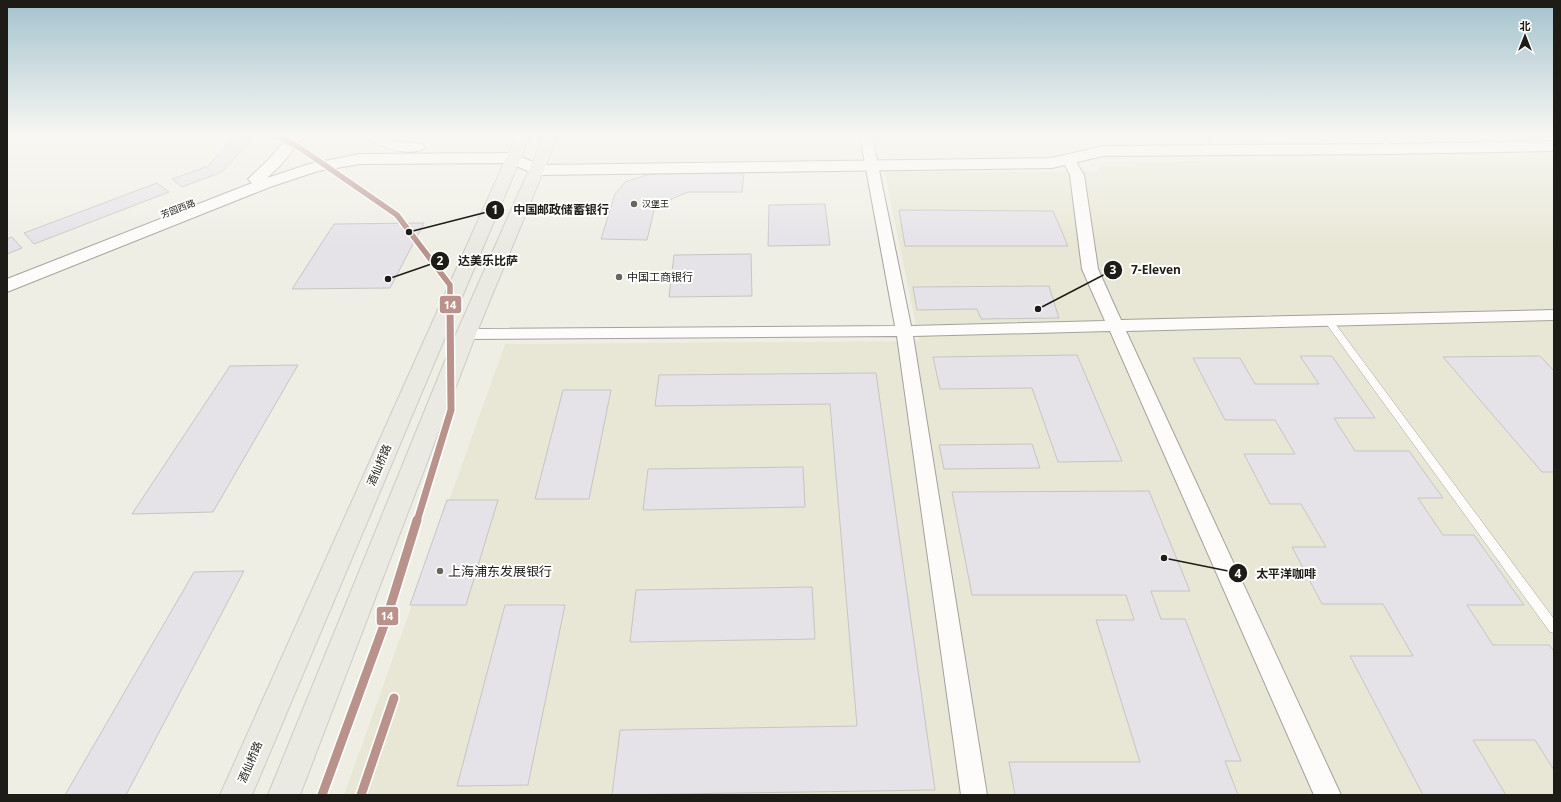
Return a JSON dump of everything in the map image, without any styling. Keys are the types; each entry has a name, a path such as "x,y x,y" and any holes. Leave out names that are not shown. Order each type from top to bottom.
{"main road":[{"name":"酒仙桥路","path":"236,795 506,173"},
{"path":"284,795 466,334 536,173"}],"street":[{"path":"256,179 262,173"},
{"name":"芳园西路","path":"7,275 273,173"},
{"name":"芳园西路","path":"7,286 264,184 296,173"},
{"path":"872,173 904,331 974,795"},
{"path":"1076,173 1090,269 1328,795"},
{"path":"466,334 904,331 1116,327 1554,315"}],"lane":[{"path":"1328,320 1554,628"}],"shaded area":[{"path":"885,173 1554,173 1554,795 344,795 505,344 919,341"}],"building":[{"path":"187,173 218,173 182,187 172,179"},
{"path":"658,173 744,173 742,192 688,192 655,206 647,240 601,239 615,194 625,182 643,176"},
{"path":"157,183 169,192 34,244 24,233"},
{"path":"825,204 830,245 768,246 769,205"},
{"path":"899,210 1053,211 1068,246 905,246"},
{"path":"424,223 390,288 292,289 334,224"},
{"path":"12,237 22,248 7,254 7,239"},
{"path":"751,254 752,296 669,297 674,255"},
{"path":"1049,286 1059,318 981,319 977,309 917,310 913,287"},
{"path":"1077,355 1122,461 1058,462 1032,388 940,389 933,357"},
{"path":"1300,356 1332,356 1375,418 1334,418 1355,451 1409,451 1443,498 1418,498 1443,535 1474,535 1524,605 1467,605 1493,645 1549,645 1554,651 1554,770 1535,740 1473,740 1506,795 1423,795 1350,656 1413,656 1383,604 1322,604 1292,547 1326,547 1301,504 1270,504 1244,454 1295,454 1275,420 1225,420 1193,358 1240,358 1255,384 1319,384"},
{"path":"1540,356 1554,371 1554,472 1542,472 1443,357"},
{"path":"298,365 213,512 132,514 230,366"},
{"path":"876,373 935,790 612,795 620,730 857,726 830,404 655,406 659,375"},
{"path":"563,390 611,390 589,499 535,499"},
{"path":"1032,444 1040,468 944,469 939,445"},
{"path":"803,467 805,507 643,510 648,469"},
{"path":"1149,491 1190,591 1151,591 1161,619 1185,619 1241,761 1225,761 1238,795 1015,795 1009,762 1140,762 1096,620 1134,620 1126,595 972,595 952,492"},
{"path":"447,500 498,500 466,605 410,605"},
{"path":"244,571 126,795 65,795 194,572"},
{"path":"812,587 815,639 630,642 636,590"},
{"path":"505,605 565,605 528,785 457,786"}],"transit line":[{"name":"14","path":"322,795 387,617 451,410 450,285 397,215 337,173"},
{"name":"14","path":"361,795 394,698"}],"place":[{"name":"汉堡王","path":"634,204"},
{"name":"中国邮政储蓄银行","path":"409,232"},
{"name":"中国工商银行","path":"619,277"},
{"name":"达美乐比萨","path":"388,279"},
{"name":"7-Eleven","path":"1038,309"},
{"name":"太平洋咖啡","path":"1164,558"},
{"name":"上海浦东发展银行","path":"440,571"}]}
